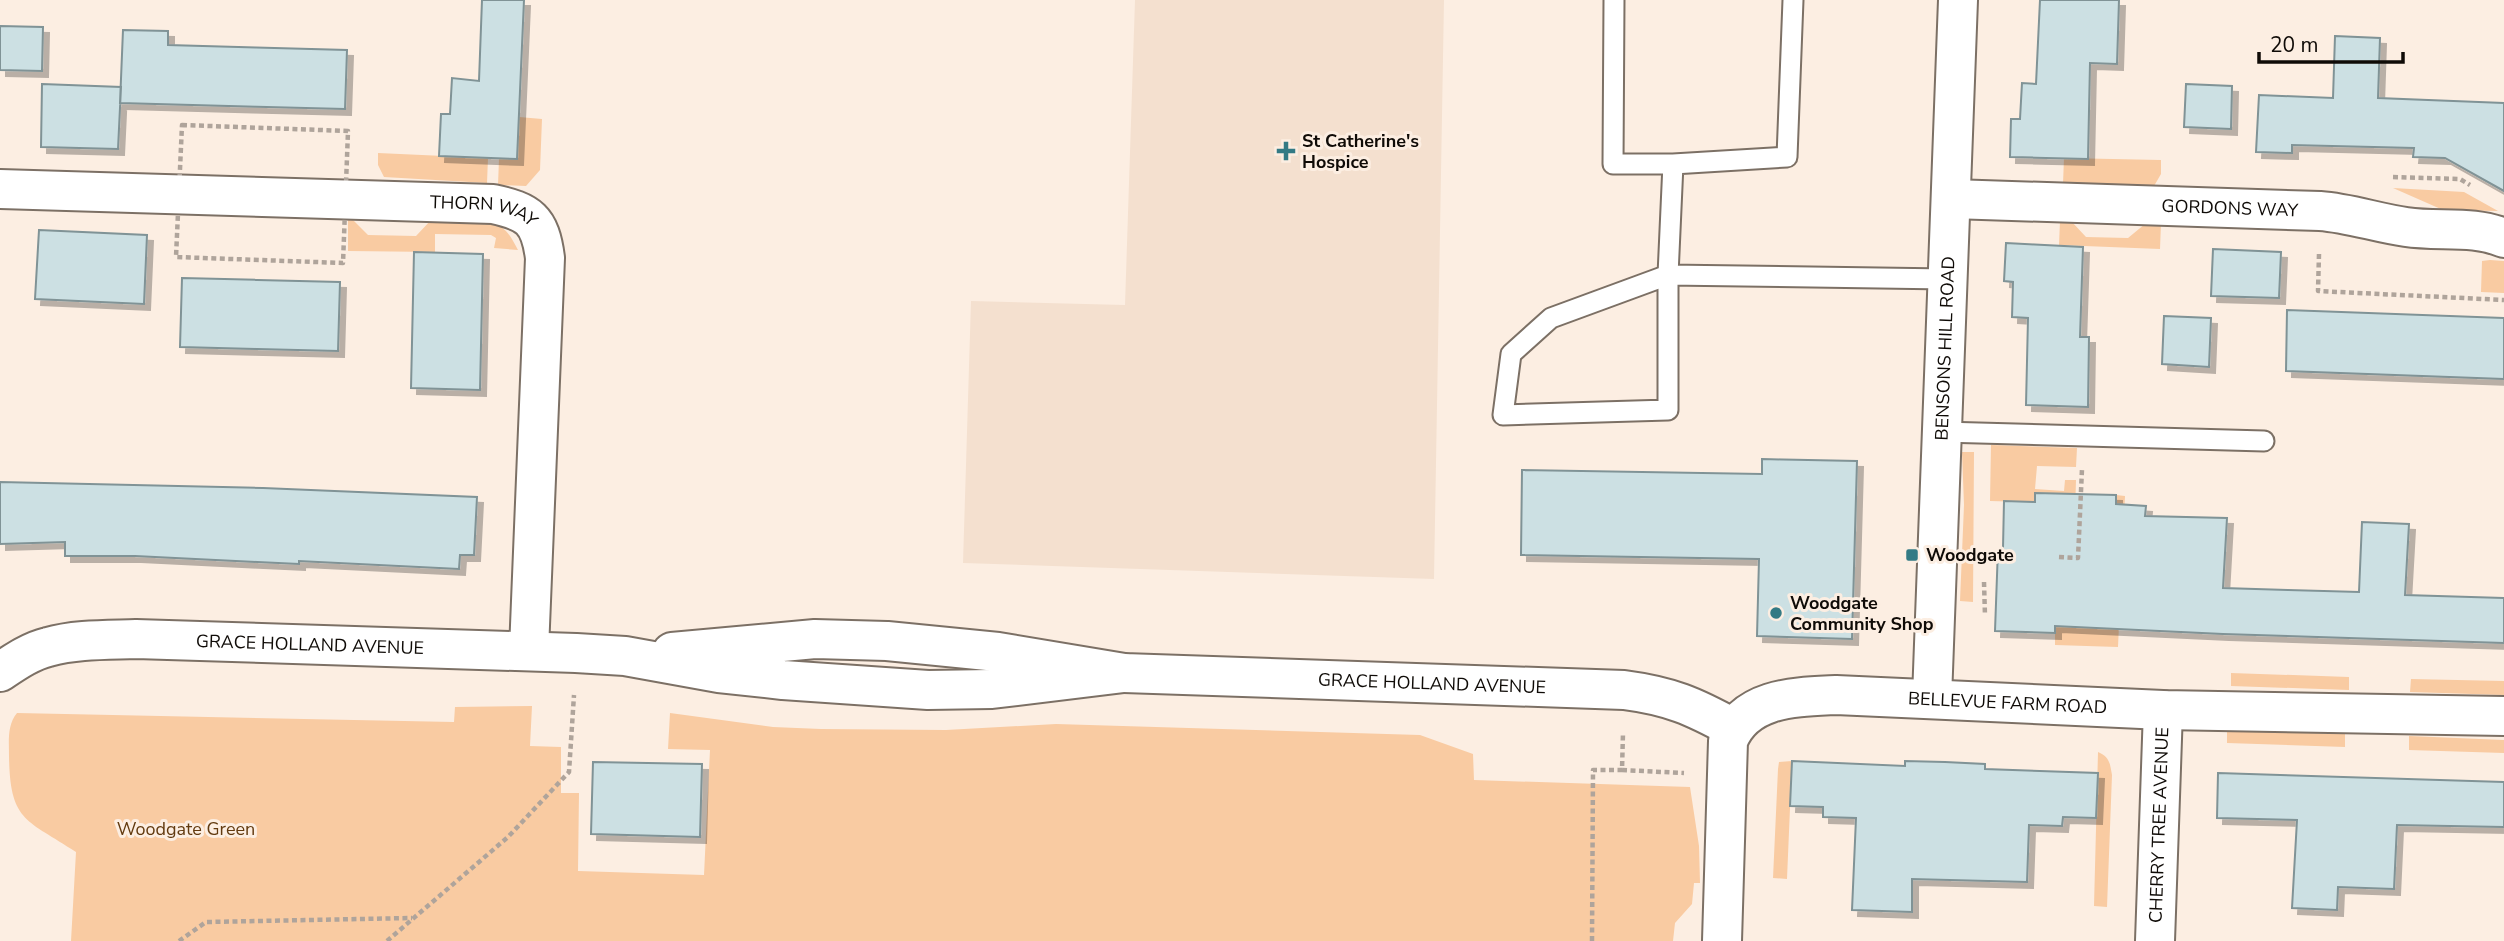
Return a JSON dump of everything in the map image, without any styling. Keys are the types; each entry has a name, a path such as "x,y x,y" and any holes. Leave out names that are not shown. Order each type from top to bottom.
{"street":[{"name":"BENSONS HILL ROAD","path":"1932,698 1958,0"},
{"name":"THORN WAY","path":"0,189 493,204 519,210 534,221 543,240 545,258 529,650"},
{"name":"GORDONS WAY","path":"1952,199 2336,212 2405,227 2473,230 2504,239"},
{"name":"GRACE HOLLAND AVENUE","path":"0,672 25,656 48,647 86,641 177,640 529,650 625,656 719,673 843,686 928,690 992,689 1125,674 1624,690 1654,694 1695,707 1733,728"},
{"name":"BELLEVUE FARM ROAD","path":"1733,728 1746,715 1763,706 1798,696 1932,698 2163,709 2504,716"},
{"name":"CHERRY TREE AVENUE","path":"2155,941 2163,709"},
{"path":"1722,941 1727,749 1733,728"}],"lane":[{"path":"1614,0 1613,164 1673,164 1787,157 1793,0"},
{"path":"1673,164 1668,275 1668,410 1503,415 1511,354 1551,318 1668,275 1947,279"},
{"path":"1942,432 2264,441"}],"path":[{"path":"2059,557 2078,558 2083,436"},
{"path":"387,941 508,837 569,772 576,653"},
{"path":"1592,941 1593,771 1622,770 1624,690"},
{"path":"179,941 206,922 413,918"}],"shaded area":[{"name":"St Catherine's Hospice","path":"1135,0 1444,0 1434,579 963,563 971,301 1125,305"}],"green space":[{"path":"519,117 542,119 540,170 526,186 498,185 499,159 517,159"},
{"path":"378,153 488,158 487,183 384,177 378,165"},
{"path":"2064,158 2161,160 2161,174 2154,186 2063,184"},
{"path":"2393,188 2464,192 2498,211 2443,210"},
{"path":"348,215 368,235 416,236 432,219 487,222 504,229 518,250 494,248 496,238 491,235 435,234 435,252 348,251"},
{"path":"2060,221 2072,222 2086,237 2128,238 2145,224 2161,223 2160,249 2059,245"},
{"path":"2482,261 2504,261 2504,293 2481,292"},
{"path":"1991,445 2077,448 2076,467 2037,466 2035,489 2064,491 2065,480 2076,480 2074,548 2057,503 1990,501"},
{"path":"1962,452 1974,452 1973,602 1960,601 1964,505"},
{"path":"2116,495 2125,496 2118,647 2055,645 2055,626 2104,628"},
{"path":"2231,673 2349,677 2349,690 2231,686"},
{"path":"2411,679 2504,681 2504,695 2410,692"},
{"name":"Woodgate Green","path":"532,706 530,746 561,747 561,793 579,793 578,871 704,875 710,750 668,749 670,713 773,727 821,729 946,730 1056,724 1420,735 1473,754 1474,780 1690,787 1699,846 1700,883 1694,883 1692,904 1675,923 1673,941 71,941 76,852 33,825 24,816 17,807 10,778 9,733 17,713 454,722 455,707"},
{"path":"2227,730 2345,734 2345,747 2227,743"},
{"path":"2409,736 2504,740 2504,753 2409,750"},
{"path":"2098,752 2107,759 2112,775 2107,907 2094,906"},
{"path":"1792,761 1787,879 1773,878 1779,762"}],"building":[{"path":"482,0 524,0 517,159 439,156 441,114 450,114 452,78 479,81"},
{"path":"2040,0 2119,0 2117,64 2090,63 2088,159 2010,157 2011,119 2020,119 2022,83 2036,84"},
{"path":"0,26 43,27 42,71 0,70"},
{"path":"123,30 168,31 168,45 347,50 345,109 120,103"},
{"path":"2335,36 2380,38 2378,98 2504,103 2504,191 2445,158 2413,157 2414,148 2292,145 2292,153 2256,152 2259,95 2333,98"},
{"path":"42,84 121,87 118,149 41,147"},
{"path":"2186,84 2232,86 2231,129 2184,127"},
{"path":"39,230 147,235 144,304 35,299"},
{"path":"2006,243 2083,247 2080,337 2089,337 2088,407 2026,405 2028,318 2012,317 2013,282 2004,281"},
{"path":"2213,249 2281,252 2279,298 2211,296"},
{"path":"414,252 483,254 480,390 411,388"},
{"path":"182,278 340,282 338,351 180,347"},
{"path":"2287,310 2504,318 2504,379 2286,371"},
{"path":"2164,316 2211,318 2209,367 2162,364"},
{"path":"1762,459 1857,461 1852,639 1757,636 1759,559 1521,555 1522,470 1762,474"},
{"path":"0,482 263,488 477,497 474,555 460,555 459,569 299,561 299,564 135,556 65,556 65,542 0,544"},
{"path":"2035,493 2116,495 2116,504 2146,506 2145,516 2227,518 2223,588 2359,592 2362,522 2409,524 2405,595 2504,598 2504,643 2055,626 2055,633 1995,631 1998,548 2003,548 2004,501 2035,502"},
{"path":"1792,761 1905,766 1905,761 1945,762 1985,764 1985,769 2098,773 2096,818 2063,817 2062,826 2029,825 2027,882 1912,879 1912,912 1852,910 1856,818 1823,817 1823,807 1790,806"},
{"path":"593,762 702,764 700,837 591,834"},
{"path":"2218,773 2504,782 2504,827 2397,825 2394,889 2338,887 2337,910 2292,908 2297,820 2217,818"}],"place":[{"name":"St Catherine's Hospice","path":"1286,151"},
{"name":"Woodgate","path":"1912,555"},
{"name":"Woodgate Community Shop","path":"1776,613"}]}
